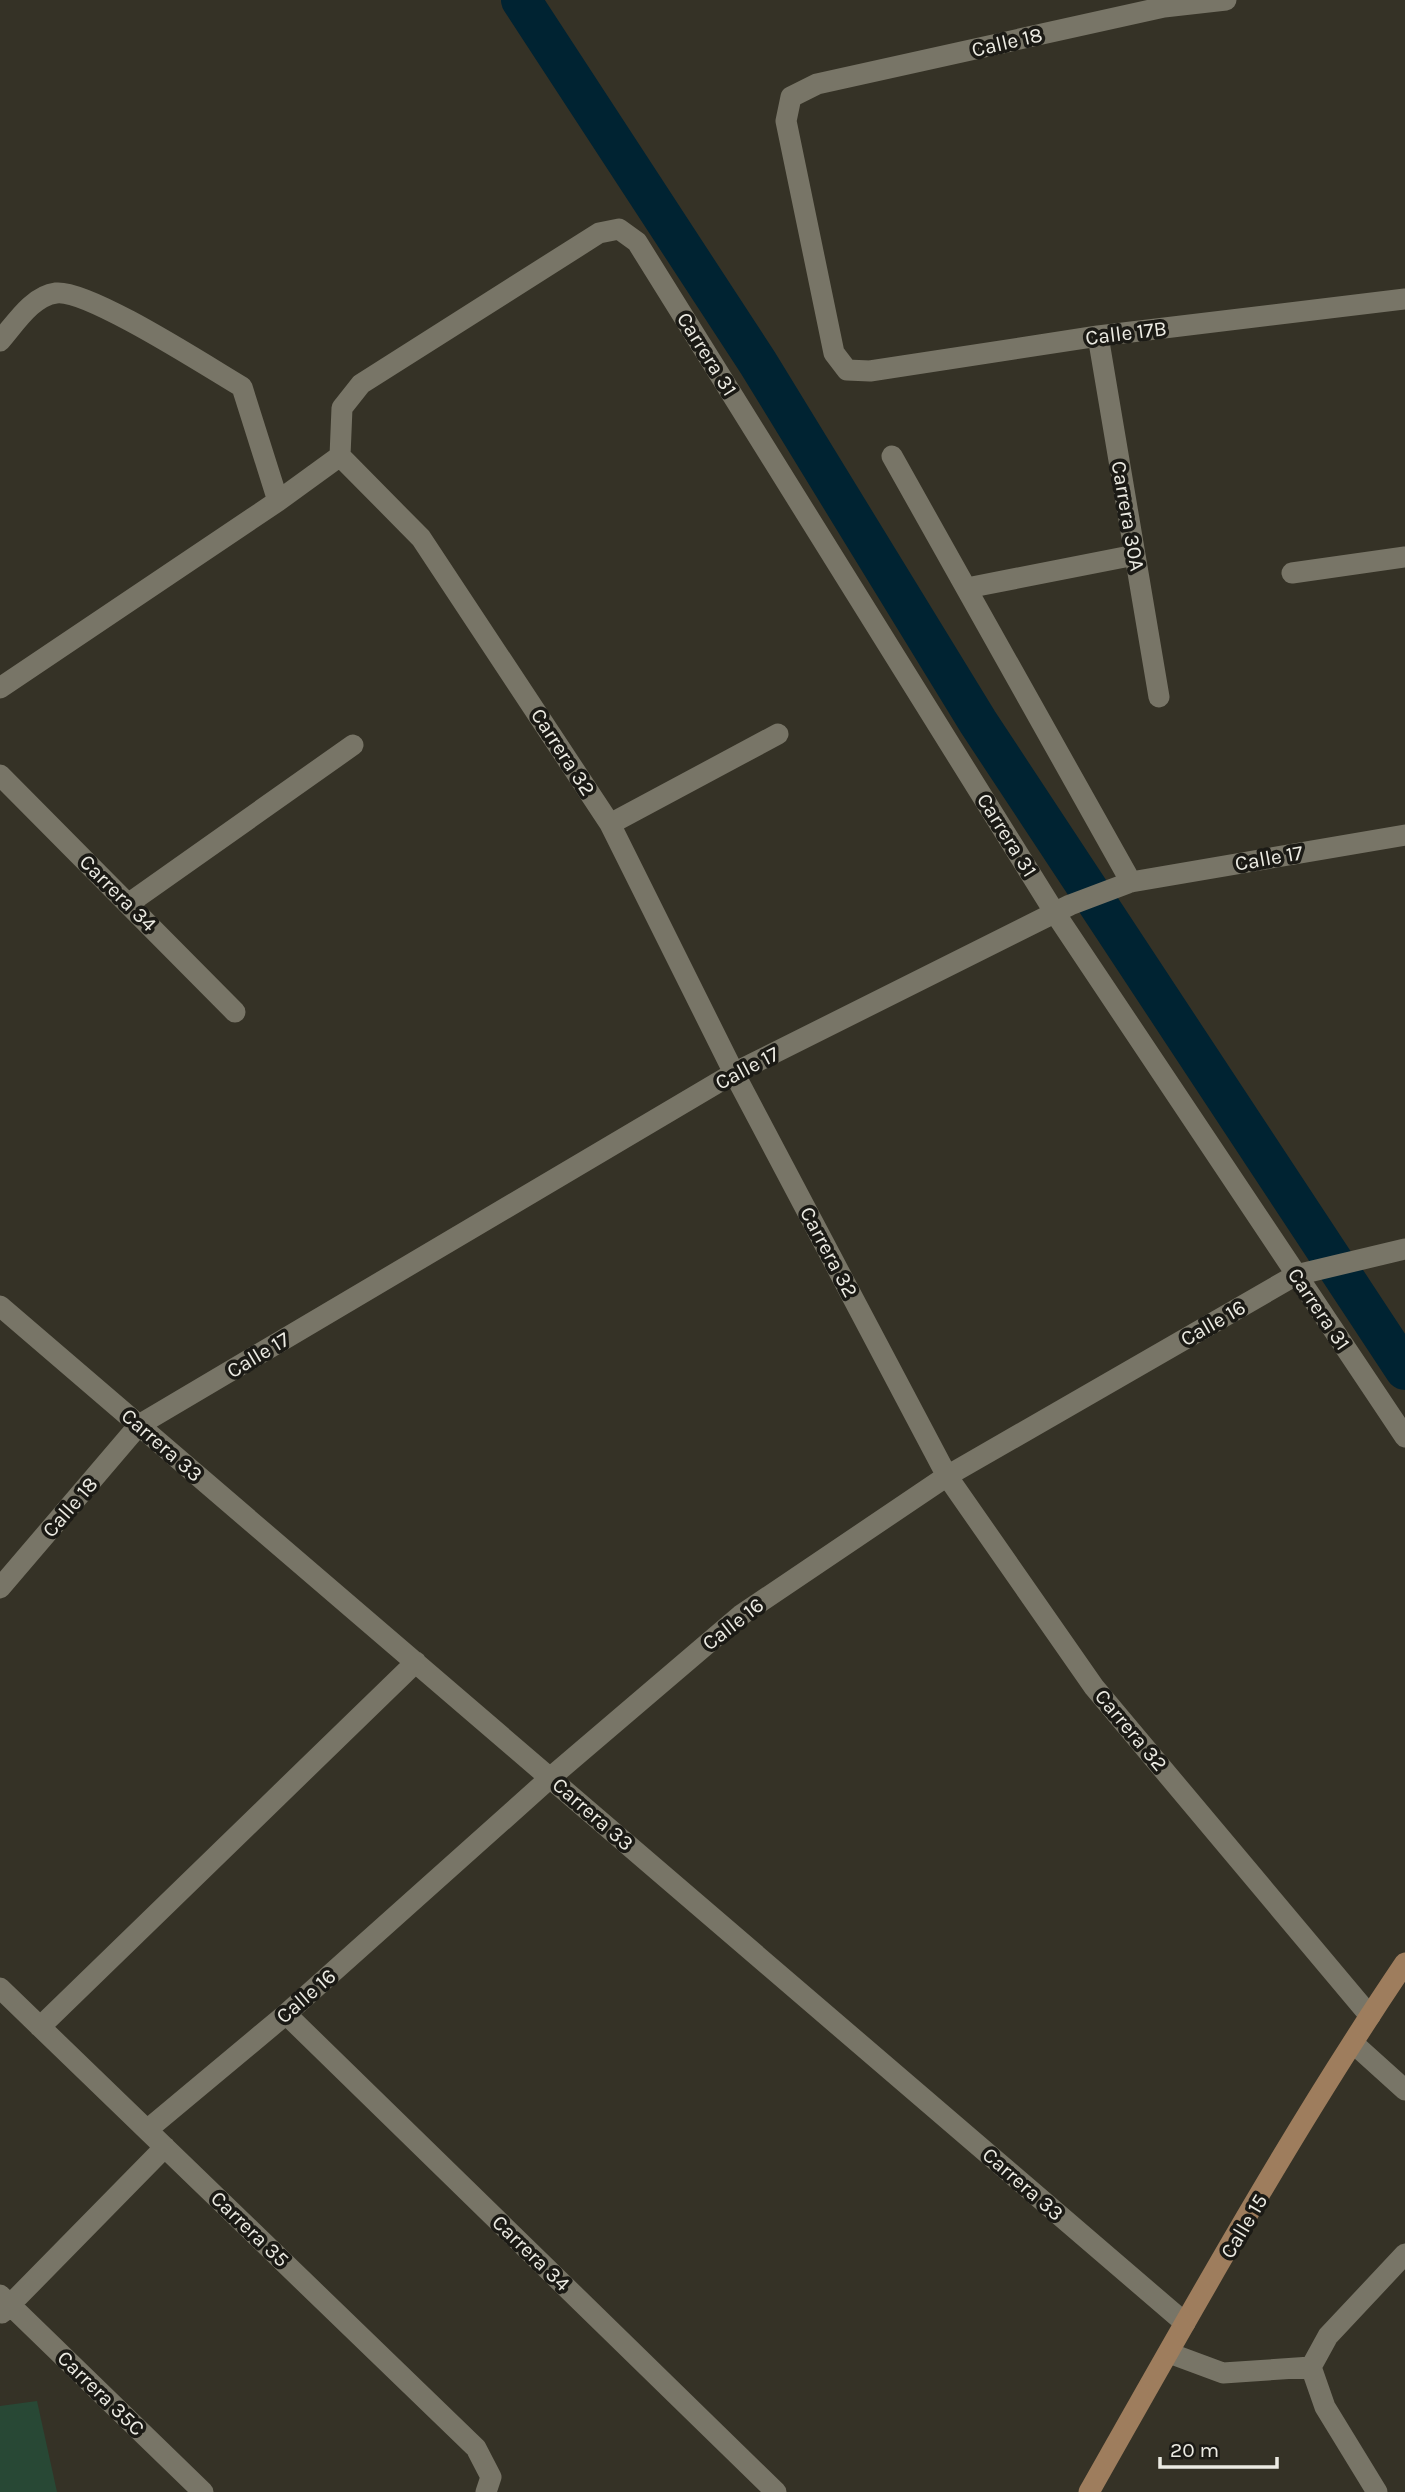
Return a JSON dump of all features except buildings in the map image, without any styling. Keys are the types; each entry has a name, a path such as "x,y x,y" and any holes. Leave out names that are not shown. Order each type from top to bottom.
{"street":[{"name":"Calle 18","path":"847,370 834,353 794,162 786,121 791,97 817,84 1163,3 1226,0"},
{"name":"Carrera 31","path":"340,456 342,408 361,384 599,233 619,229 637,242 1063,909 1306,1272 1405,1437"},
{"path":"0,341 31,304 57,293 89,300 242,387 278,501"},
{"name":"Calle 17B","path":"847,370 870,371 1098,335 1405,299"},
{"name":"Carrera 30A","path":"1098,335 1160,697"},
{"path":"0,688 278,501 340,456"},
{"name":"Carrera 32","path":"340,456 421,538 610,824 734,1073 947,1476 1094,1687 1370,2015"},
{"path":"892,456 967,588 1126,884"},
{"path":"967,588 1135,555"},
{"path":"1292,573 1405,557"},
{"path":"610,824 778,734"},
{"path":"128,904 353,745"},
{"name":"Carrera 34","path":"0,775 235,1012"},
{"name":"Calle 17","path":"139,1425 734,1073 1063,909 1126,884 1405,835"},
{"name":"Calle 16","path":"148,2130 286,2014 550,1778 741,1615 947,1476 1306,1272 1400,1250"},
{"name":"Carrera 33","path":"0,1306 1185,2323"},
{"name":"Calle 18","path":"0,1588 139,1425"},
{"path":"40,2027 416,1662"},
{"name":"Calle 15","path":"1089,2492 1185,2323 1370,2015 1405,1963"},
{"name":"Carrera 35","path":"0,1988 476,2448 488,2485"},
{"name":"Carrera 34","path":"286,2014 776,2492"},
{"path":"1353,2043 1405,2090"},
{"path":"3,2305 165,2147"},
{"path":"1377,2492 1325,2407 1311,2367 1328,2336 1405,2254"},
{"name":"Carrera 35C","path":"3,2305 203,2492"},
{"path":"1168,2353 1223,2373 1311,2367"}],"green space":[{"path":"37,2401 57,2492 0,2492 0,2406"}],"waterway":[{"path":"521,0 758,363 978,722 1405,1370"}]}
